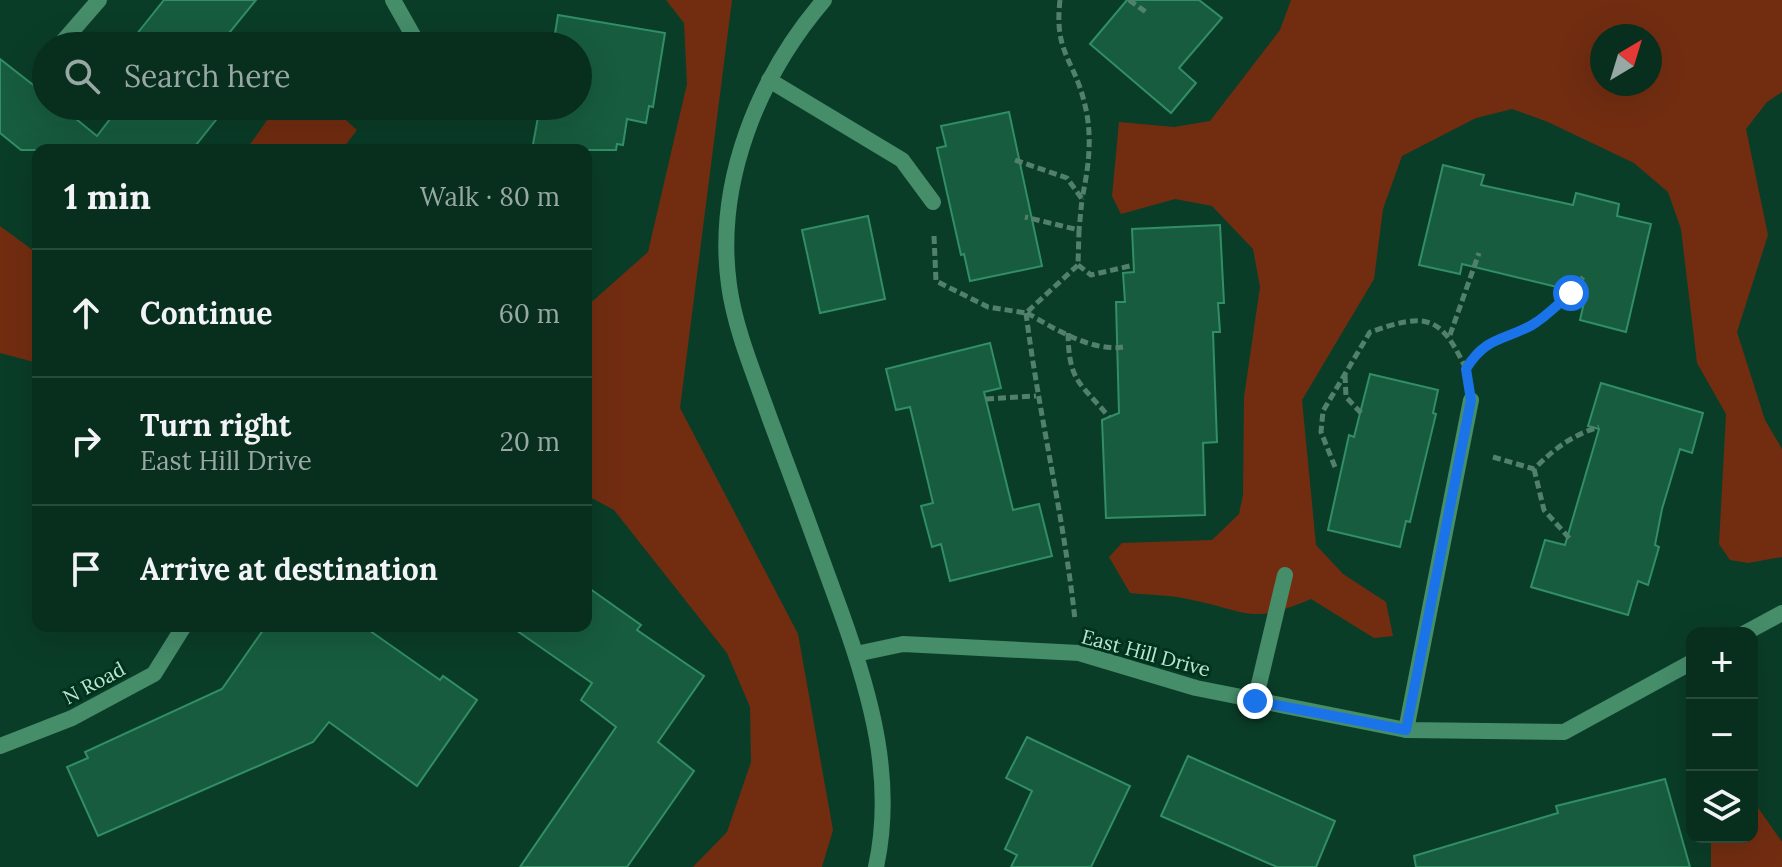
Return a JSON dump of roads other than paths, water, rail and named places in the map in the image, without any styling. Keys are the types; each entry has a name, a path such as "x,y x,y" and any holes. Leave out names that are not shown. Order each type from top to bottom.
{"street":[{"path":"71,32 99,0"},
{"path":"393,0 411,32"},
{"path":"824,0 803,24 769,80 741,148 726,216 729,286 754,374 856,654 874,717 883,774 883,835 876,867"},
{"path":"769,80 902,160 933,202"},
{"path":"1406,730 1471,400"},
{"path":"1255,701 1285,575"},
{"path":"1756,627 1782,613"},
{"name":"N Road","path":"0,746 72,718 154,674 180,632"},
{"name":"East Hill Drive","path":"856,654 903,644 1079,653 1255,701 1406,730 1564,732 1686,665"}]}
